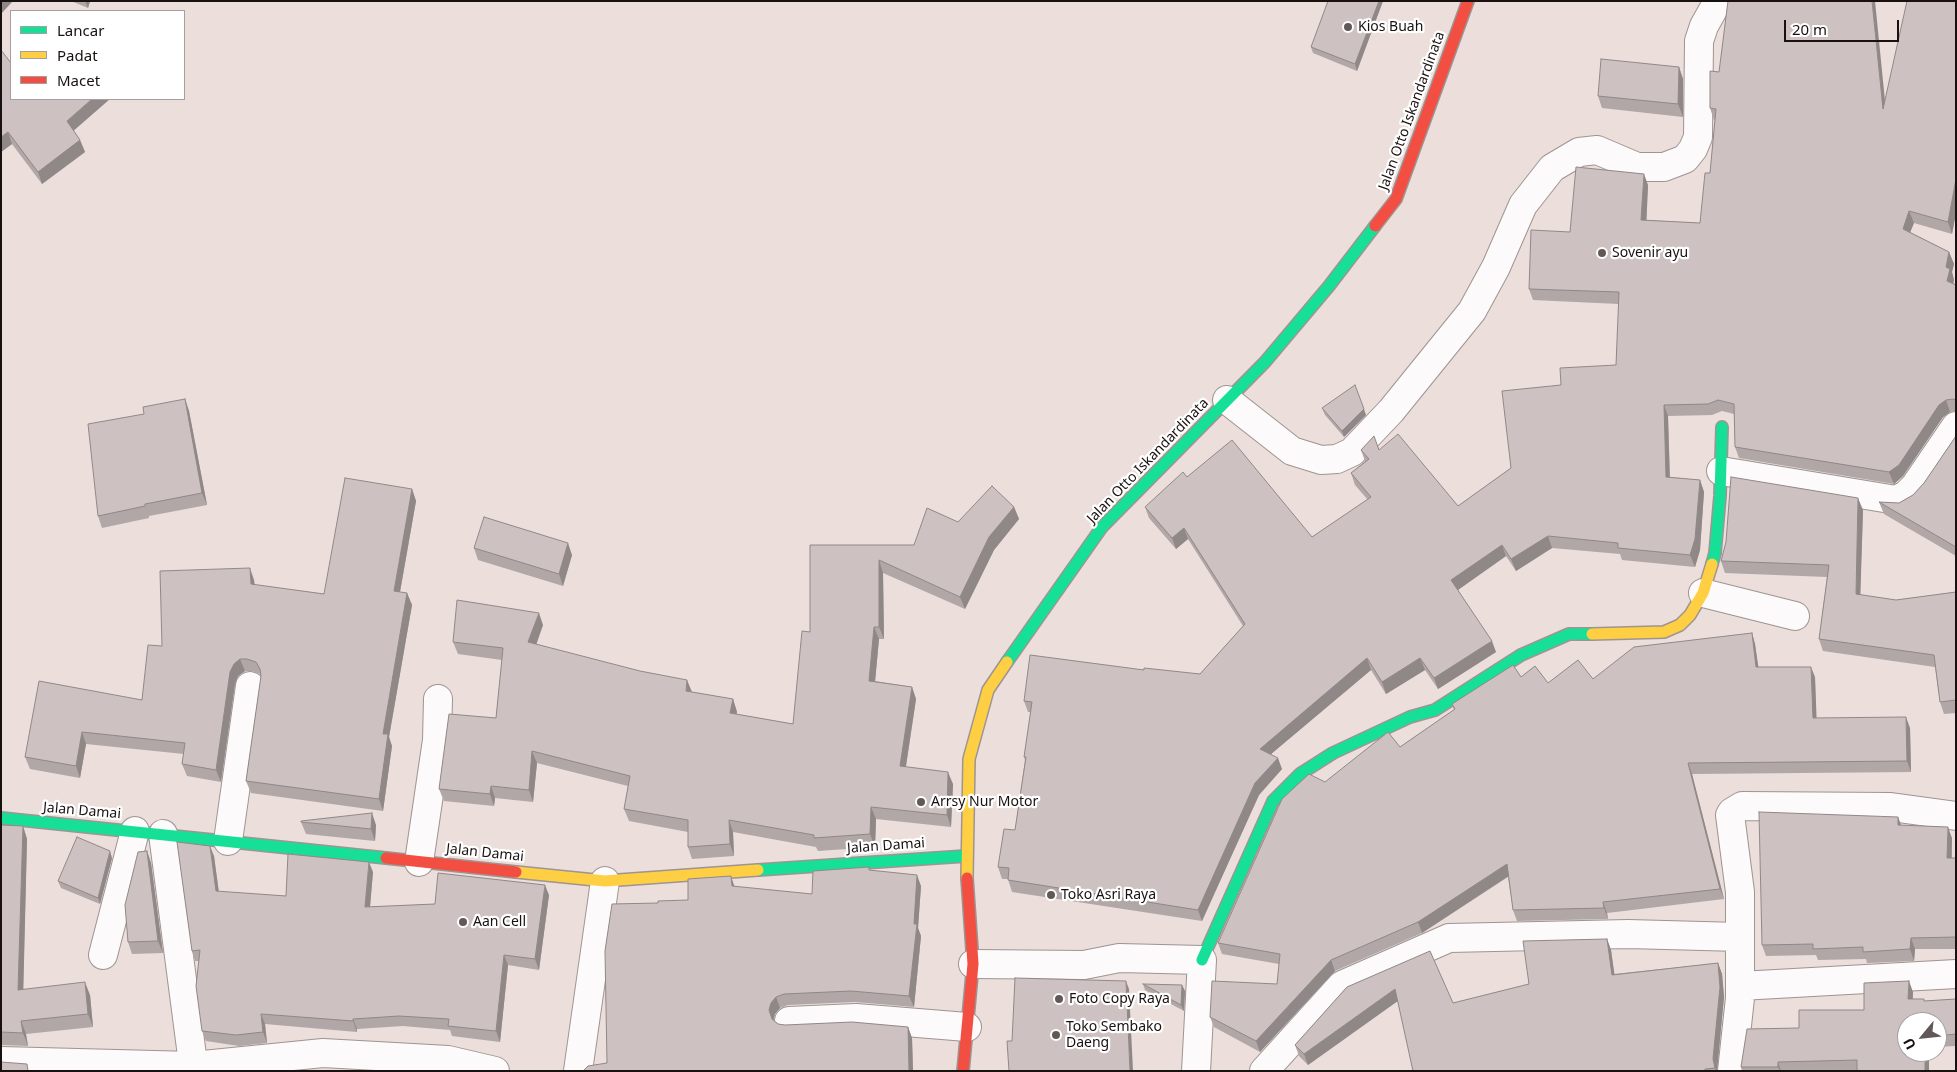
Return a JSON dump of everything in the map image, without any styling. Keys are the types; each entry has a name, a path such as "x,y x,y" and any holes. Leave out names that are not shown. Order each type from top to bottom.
{"street":[{"name":"Jalan Otto Iskandardinata","path":"963,1071 973,964 966,856 969,759 988,690 1102,527 1265,362 1329,286 1396,199 1445,70 1468,1"},
{"path":"1226,400 1292,451 1321,460 1337,459 1352,452 1392,411 1472,311 1496,267 1523,205 1552,168 1579,152 1597,150 1638,167 1664,167 1685,159 1693,149 1698,137 1699,41 1704,26 1718,1"},
{"path":"1721,471 1896,500 1906,495 1915,486 1956,426"},
{"path":"1196,1071 1202,960 1273,801 1300,774 1333,753 1410,717 1435,710 1521,655 1568,634 1664,632 1680,625 1690,615 1703,593 1716,554 1722,428"},
{"path":"1703,593 1795,616"},
{"path":"228,841 250,686"},
{"path":"419,862 438,740 438,699"},
{"path":"1732,1071 1740,986 1740,892 1730,815 1742,806 1890,806 1956,816"},
{"name":"Jalan Damai","path":"1,818 605,881 966,856"},
{"path":"103,955 134,831"},
{"path":"163,834 194,1069"},
{"path":"578,1071 605,881"},
{"path":"1264,1071 1342,985 1449,938 1628,934 1740,937"},
{"path":"973,964 1084,965 1119,958 1202,960"},
{"path":"1740,986 1956,974"},
{"path":"789,1021 856,1018 967,1027"},
{"path":"1,1061 194,1069 323,1053 353,1063 448,1060 495,1071"}],"building":[{"name":"Kios Buah","path":"1328,1 1379,1 1355,64 1311,47"},
{"path":"1728,1 1872,1 1883,109 1907,1 1956,1 1956,179 1948,222 1909,211 1903,229 1949,252 1946,267 1950,269 1947,281 1956,285 1956,400 1946,400 1939,405 1899,465 1889,472 1735,447 1734,404 1718,400 1708,404 1664,405 1666,477 1700,480 1695,539 1690,555 1618,548 1618,543 1548,536 1511,559 1502,545 1451,580 1492,641 1434,678 1420,658 1382,682 1367,658 1260,749 1278,758 1255,783 1198,910 1008,880 1009,868 998,867 1004,829 1015,830 1032,702 1024,701 1030,655 1144,670 1144,668 1200,674 1245,624 1184,528 1172,538 1145,507 1183,472 1187,477 1232,440 1312,537 1371,497 1351,473 1369,459 1361,450 1374,436 1379,450 1398,434 1458,506 1511,468 1502,391 1561,385 1560,368 1616,365 1619,292 1529,289 1531,230 1570,232 1576,167 1644,174 1641,220 1700,223 1705,173 1710,173 1716,109 1710,108 1710,71 1719,72"},
{"path":"1,50 10,62 10,100 91,100 67,121 80,140 38,172 8,132 1,137"},
{"path":"1601,59 1679,67 1678,104 1598,96"},
{"path":"1355,385 1364,409 1342,431 1322,408"},
{"path":"185,399 202,493 145,504 145,506 98,516 88,424 144,414 143,407"},
{"path":"1956,436 1956,547 1879,502 1899,503 1913,495 1924,483"},
{"path":"1731,477 1858,498 1856,594 1896,600 1956,592 1956,700 1940,702 1934,655 1819,639 1829,565 1721,561 1726,542"},
{"path":"345,478 412,489 394,591 407,593 383,734 388,734 379,799 246,781 261,676 256,662 247,659 240,659 234,664 230,672 216,770 182,764 185,743 82,732 76,766 25,757 39,681 142,700 148,645 162,646 160,571 250,568 251,584 324,594"},
{"path":"992,486 1014,507 989,537 960,597 879,560 879,627 874,627 869,681 912,687 900,766 948,772 947,815 871,807 870,834 814,838 814,835 729,820 730,844 688,847 688,820 624,809 630,776 532,751 529,790 491,786 490,794 439,789 449,714 496,718 503,648 453,642 457,600 539,613 528,642 640,671 687,680 686,691 733,699 730,713 793,724 802,631 810,632 810,545 914,545 927,508 958,522"},
{"path":"484,517 568,543 559,574 474,548"},
{"path":"1752,633 1756,667 1811,667 1813,718 1906,717 1907,761 1688,763 1720,889 1603,902 1604,908 1513,910 1507,864 1418,922 1331,960 1256,1041 1210,1017 1212,981 1277,984 1280,954 1218,943 1282,799 1309,774 1325,782 1388,732 1400,747 1455,709 1452,704 1513,665 1521,677 1535,666 1548,683 1578,660 1593,679 1634,647"},
{"path":"1759,812 1898,817 1898,825 1948,827 1947,858 1956,858 1956,937 1911,938 1910,949 1863,952 1863,947 1813,949 1813,944 1762,945"},
{"path":"372,813 371,829 301,822 301,821"},
{"path":"1,825 23,826 18,990 85,982 88,1014 21,1021 23,1033 1,1032"},
{"path":"77,837 110,851 98,898 58,881"},
{"path":"177,842 210,846 216,891 286,896 288,854 369,862 365,907 435,904 438,873 545,885 535,959 504,955 496,1031 448,1026 449,1019 399,1016 353,1019 353,1021 261,1014 263,1032 236,1035 202,1031 196,986 200,950 192,951"},
{"path":"147,851 158,941 128,942 125,905 138,852"},
{"path":"869,867 869,870 917,875 914,924 917,924 909,996 851,991 784,994 776,997 771,1003 769,1010 772,1019 778,1024 785,1025 852,1022 908,1027 909,1071 583,1071 588,1066 607,1063 605,951 612,904 688,900 688,879 731,876 732,886 812,894 813,871"},
{"path":"1607,939 1612,975 1718,963 1720,987 1713,1059 1715,1068 1705,1069 1705,1071 1413,1071 1395,989 1304,1054 1295,1045 1347,987 1430,951 1453,1003 1529,984 1523,941"},
{"path":"1015,978 1126,981 1130,1071 1009,1071 1007,1041 1012,1041"},
{"path":"1909,981 1908,999 1924,999 1924,1001 1956,999 1956,1034 1947,1035 1947,1012 1897,1012 1897,1062 1925,1062 1925,1071 1857,1071 1857,1060 1778,1062 1778,1067 1741,1067 1747,1029 1799,1028 1799,1010 1864,1010 1864,983"},
{"path":"1143,984 1182,985 1181,1005"},
{"path":"1,1062 27,1064 28,1071 1,1071"}],"traffic: fast":[{"path":"1007,662 1102,527 1265,362 1329,286 1375,226"},
{"path":"1712,564 1715,553 1720,496 1722,427"},
{"path":"1202,960 1273,801 1300,774 1333,753 1410,717 1435,710 1521,655 1569,634 1592,634"},
{"path":"1,818 386,858"},
{"path":"758,870 966,856"}],"traffic: slow":[{"path":"1592,634 1664,632 1680,625 1690,615 1703,593 1712,564"},
{"path":"967,878 969,759 988,690 1007,662"},
{"path":"516,872 605,881 758,870"}],"traffic: jam":[{"path":"1375,226 1396,199 1468,1"},
{"path":"386,858 516,872"},
{"path":"963,1071 973,964 967,878"}],"place":[{"name":"Kios Buah","path":"1348,27"},
{"name":"Sovenir ayu","path":"1602,253"},
{"name":"Arrsy Nur Motor","path":"921,802"},
{"name":"Toko Asri Raya","path":"1051,895"},
{"name":"Aan Cell","path":"463,922"},
{"name":"Foto Copy Raya","path":"1059,999"},
{"name":"Toko Sembako Daeng","path":"1056,1035"}]}
